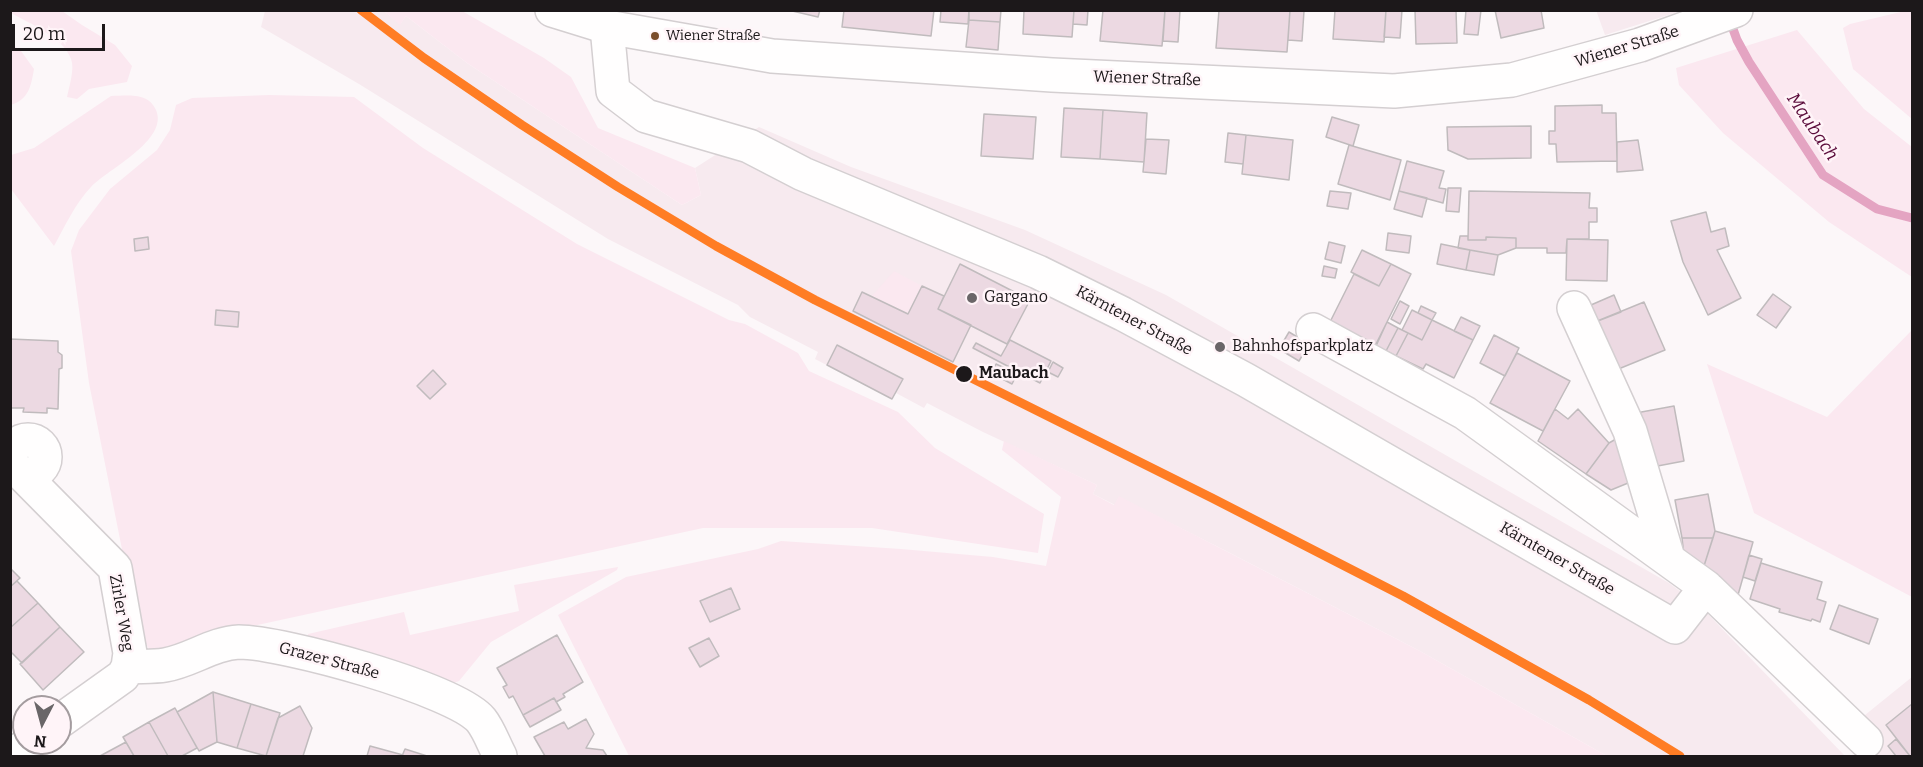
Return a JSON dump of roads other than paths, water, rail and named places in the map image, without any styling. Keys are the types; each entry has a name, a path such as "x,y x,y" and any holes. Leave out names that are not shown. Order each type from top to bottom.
{"street":[{"name":"Wiener Straße","path":"552,10 608,27 772,56 1052,75 1394,91 1512,80 1640,45 1736,10"},
{"name":"Kärntener Straße","path":"608,27 613,91 646,116 749,146 803,174 974,244 1103,303 1246,380 1675,627 1706,587"},
{"path":"1574,308 1630,431 1668,558"},
{"path":"1313,330 1465,413 1668,558 1706,587 1866,741"},
{"name":"Zirler Weg","path":"21,473 115,568 129,653 128,667 117,682 72,713"},
{"name":"Grazer Straße","path":"128,667 165,665 237,642 271,645 303,652 428,689 452,701 480,719 500,756"}],"waterway":[{"name":"Maubach","path":"1729,18 1737,40 1749,62 1823,175 1877,209 1912,218"}],"place":[{"name":"Wiener Straße","path":"655,36"},
{"name":"Gargano","path":"972,298"},
{"name":"Bahnhofsparkplatz","path":"1220,347"},
{"name":"Maubach","path":"964,374"}]}
